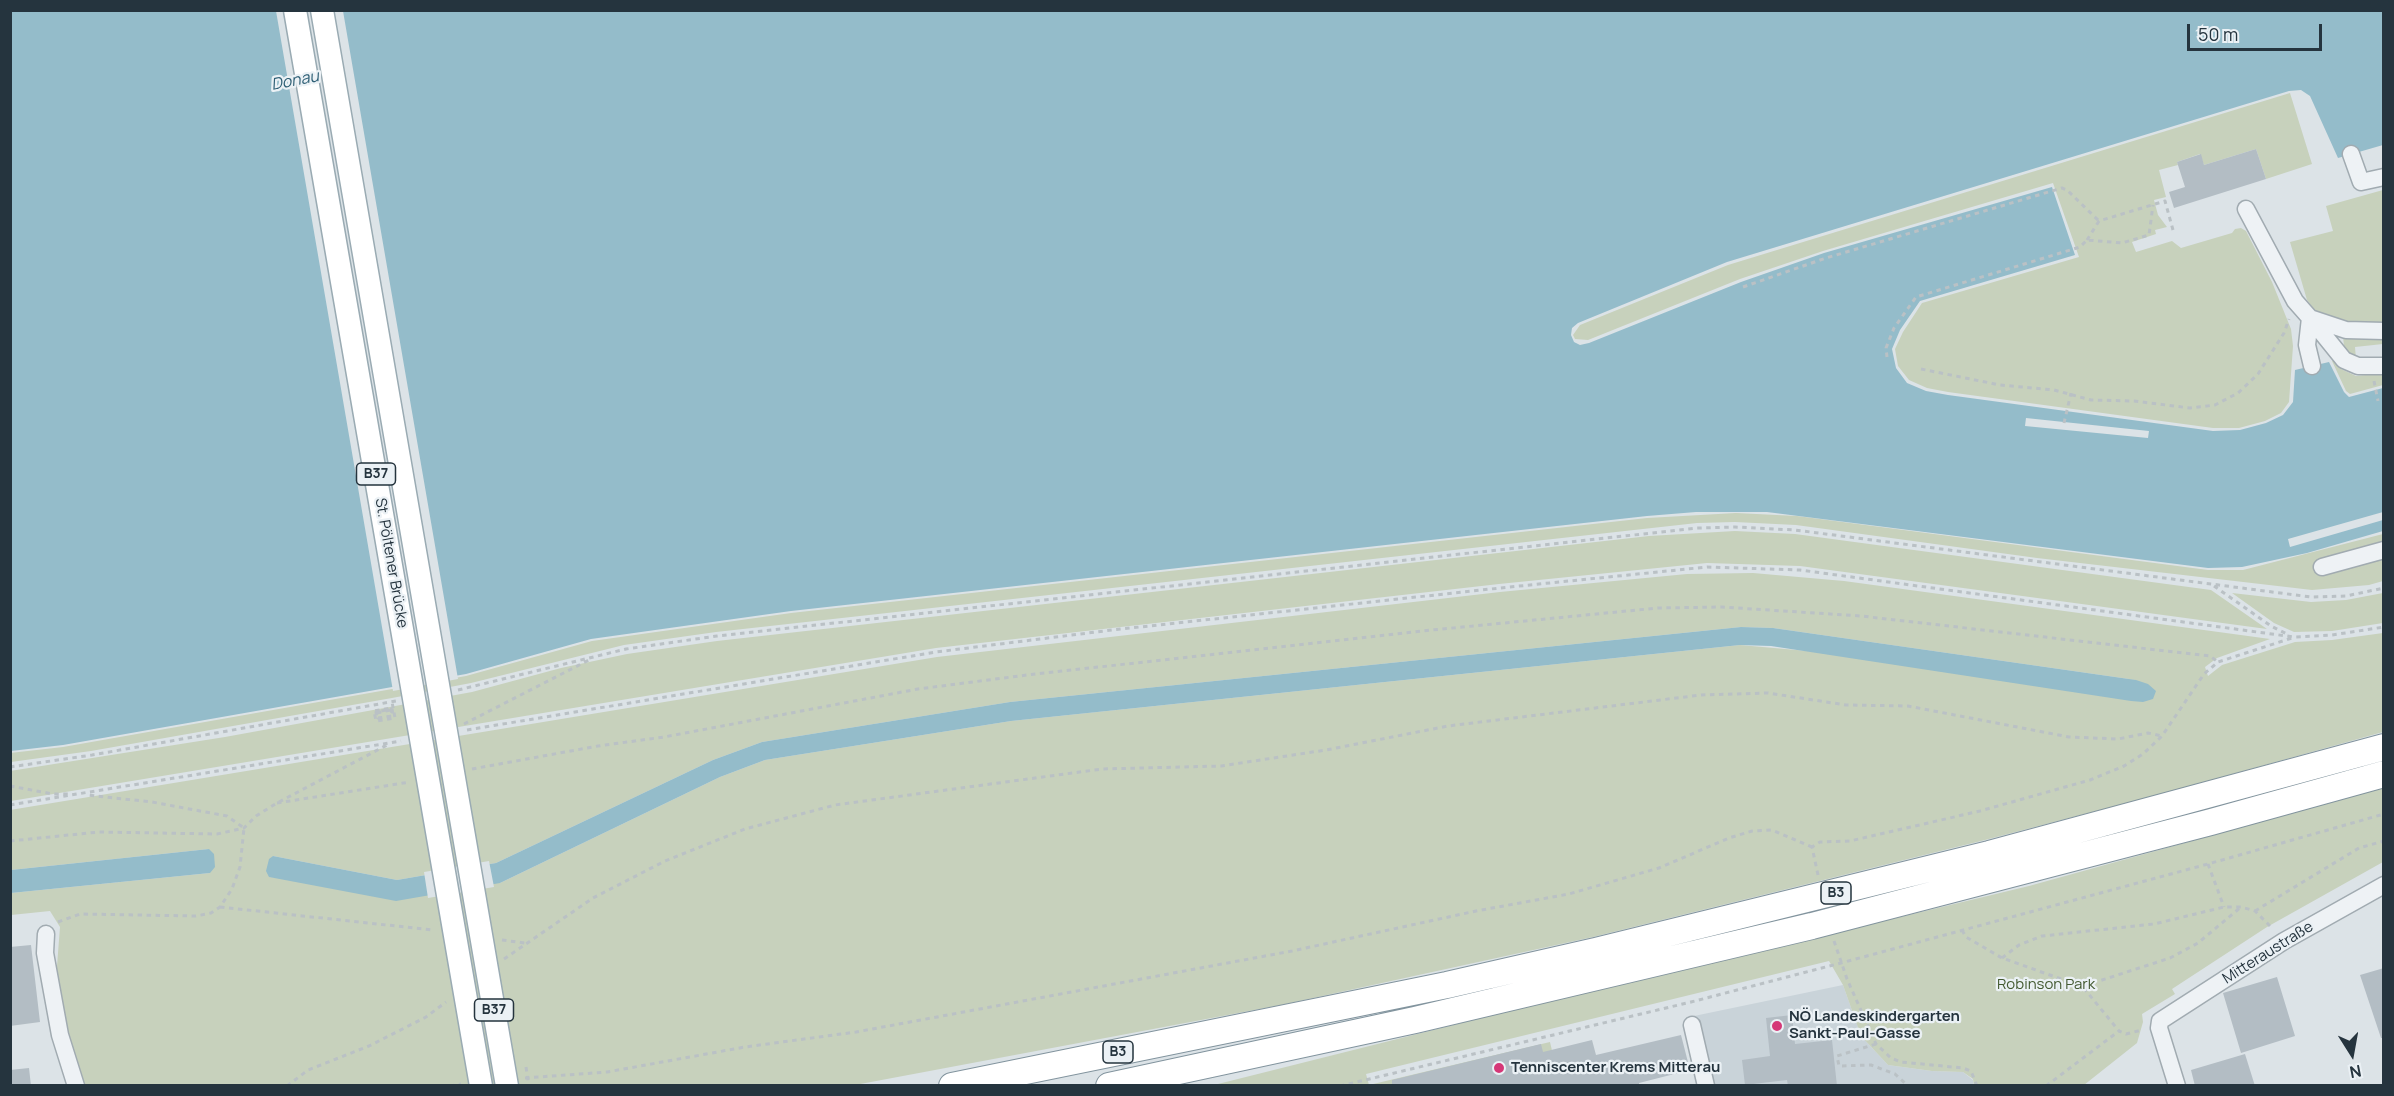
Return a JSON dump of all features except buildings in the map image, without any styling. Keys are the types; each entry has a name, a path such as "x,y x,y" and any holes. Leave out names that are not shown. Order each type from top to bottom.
{"highway":[{"name":"B3","path":"952,1086 1447,985 1619,945 1977,857 2384,747"},
{"name":"B3","path":"1109,1086 1415,1020 1812,926 2189,828 2384,774"}],"main road":[{"name":"St. Pöltener Brücke","path":"296,10 446,934"},
{"name":"St. Pöltener Brücke","path":"322,10 486,936"},
{"name":"B37","path":"446,934 476,1084"},
{"name":"B37","path":"486,936 511,1082"}],"street":[{"path":"2351,154 2361,182 2384,177"},
{"path":"2246,209 2295,301 2344,360 2358,366 2384,366"},
{"path":"2310,318 2346,330 2384,331"},
{"path":"2310,318 2307,345 2312,366"},
{"path":"2322,567 2384,550"},
{"name":"Mitteraustraße","path":"2158,1028 2160,1021 2284,941 2384,885"},
{"path":"46,934 45,953 60,1035 76,1086"},
{"path":"1692,1025 1706,1086"},
{"path":"2158,1028 2177,1086"}],"path":[{"path":"1743,287 1826,258 2062,188 2067,190 2099,221"},
{"path":"1887,357 1886,348 1894,328 1916,297 2080,248 2099,221 2165,201 2174,230"},
{"path":"2087,240 2122,243 2149,235 2152,205"},
{"path":"1921,369 2000,385 2071,393 2091,400 2107,402 2134,401 2190,408 2215,405 2238,393 2258,374 2284,333 2295,301"},
{"path":"2374,387 2378,401"},
{"path":"2064,423 2071,393"},
{"path":"449,692 626,649 717,636 1648,532 1735,526 1795,530 2311,597 2346,596 2384,588"},
{"path":"594,658 456,730 936,652 1123,629 1707,567 1800,570 2294,638 2384,627"},
{"path":"2213,585 2271,626 2294,638"},
{"path":"462,771 799,713 918,689 1455,627 1658,608 1722,607 1861,616 2210,656 2218,662"},
{"path":"1812,847 1820,842 1850,841 1980,811 2090,780 2124,766 2143,754 2163,736 2204,674 2218,662 2294,638"},
{"path":"498,963 593,898 665,861 745,829 835,805 1102,769 1221,766 1326,750 1448,726 1701,695 1768,693 1846,705 1908,706 2069,736 2118,739 2148,733 2163,736"},
{"path":"10,767 92,755 404,700"},
{"path":"390,711 377,713 378,718 392,716 391,709 376,712 377,719 393,717 392,708 374,711 376,721 395,718 392,702"},
{"path":"10,805 401,741"},
{"path":"10,841 99,832 217,834 244,828 256,816 277,803 391,743"},
{"path":"277,803 418,780"},
{"path":"10,786 52,794 80,795 203,810 227,816 244,828"},
{"path":"1340,1086 1679,1005 1841,963 2384,814"},
{"path":"46,934 52,925 80,914 196,916 211,913 220,907 232,889 240,867 244,828"},
{"path":"511,1082 607,1072 745,1047 856,1032 1292,951 1476,911 1569,894 1659,868 1729,838 1752,831 1772,830 1812,847"},
{"path":"2255,911 2360,848 2384,841"},
{"path":"1812,847 1819,882"},
{"path":"2208,864 2224,907"},
{"path":"220,907 446,934"},
{"path":"2002,958 2019,945 2042,936 2154,924 2224,907 2241,907 2255,911 2284,941"},
{"path":"1962,930 1966,937 2002,958 2053,976 2078,981 2099,981 2170,958 2198,943 2241,907"},
{"path":"486,936 525,943"},
{"path":"1833,939 1862,1015 1876,1044 1890,1058 1900,1062 1963,1068 1971,1071 1977,1086"},
{"path":"2078,981 2119,1031 2126,1034 2158,1028"},
{"path":"287,1086 308,1070 369,1046 426,1017 453,997"},
{"path":"2046,1086 2119,1031"},
{"path":"1876,1044 1837,1056 1839,1066 1871,1065 1894,1074 1908,1086"},
{"path":"450,1086 476,1084"}],"shaded area":[{"name":"NÖ Landeskindergarten Sankt-Paul-Gasse","path":"1843,985 1861,1036 1888,1065 1932,1071 1963,1072 1973,1080 1974,1086 1712,1085 1694,1016"}],"green space":[{"path":"2290,93 2312,164 2266,179 2256,149 2204,165 2200,154 2177,162 2178,165 2159,170 2166,197 2154,200 2158,215 2167,227 2155,230 2156,234 2132,242 2136,252 2172,241 2181,248 2232,233 2235,229 2241,228 2246,231 2272,282 2291,329 2293,346 2289,402 2281,413 2265,421 2239,428 2213,428 1948,392 1927,388 1909,380 1898,366 1895,349 1922,303 2079,257 2053,183 1823,251 1740,279 1588,340 1575,339 1573,335 1580,325 1728,265"},
{"path":"2383,190 2383,325 2347,324 2316,312 2307,300 2290,242 2333,231 2326,206"},
{"path":"2343,337 2383,337 2383,344 2355,347 2356,359 2345,355"},
{"path":"2336,359 2341,369 2356,376 2383,373 2383,385 2350,394 2346,391 2332,361"},
{"path":"1736,513 1797,516 2208,570 2243,570 2383,534 2383,581 2369,585 2312,590 2037,558 1796,525 1697,523 716,632 624,645 471,683 91,751 11,762 10,753 63,747 466,676 592,641 791,613 1647,518"},
{"path":"1735,531 1795,534 2211,590 2267,629 1800,566 1707,563 1499,584 936,648 11,801 10,771 225,737 472,692 561,668 627,654 717,641 1649,536"},
{"path":"1753,573 1844,581 2270,639 2217,658 2205,667 2208,676 2222,665 2295,642 2383,633 2383,732 1985,840 1593,937 1281,1005 855,1085 83,1085 64,1023 56,979 60,927 50,911 11,915 11,893 210,873 209,849 11,870 10,810 937,657 1500,592 1687,574","holes":["1741,627 1773,628 2136,680 1740,645 1011,721 765,760 720,777 500,883 269,877 273,856 397,880 496,863 713,760 762,742 1010,702"]},
{"path":"2232,593 2311,602 2346,600 2383,593 2383,623 2332,631 2294,632 2274,623"},
{"name":"Robinson Park","path":"2383,788 2383,862 2267,927 2172,989 2175,994 2142,1014 2143,1022 2137,1043 2084,1085 1974,1085 1973,1079 1963,1072 1932,1071 1888,1065 1861,1036 1843,985 1829,961 1366,1074 1369,1085 1550,1042 1560,1085 1210,1086 2029,886"}],"water":[{"name":"Donau","path":"10,11 2383,11 2383,145 2338,158 2310,96 2301,90 2289,91 1727,262 1578,323 1572,328 1571,335 1574,342 1580,345 1589,343 1741,282 1824,253 2052,187 2075,255 1920,301 1900,330 1892,349 1896,368 1907,383 1926,391 1948,395 2213,431 2240,430 2266,423 2283,415 2293,402 2295,370 2329,362 2344,392 2349,397 2383,388 2383,531 2307,553 2242,567 2208,568 1767,512 1696,512 1647,516 791,611 591,639 466,674 63,745 11,751"},
{"path":"1741,627 1773,628 2136,680 2148,684 2156,691 2153,699 2143,702 2131,701 1771,646 1740,645 1011,721 765,760 720,777 500,883 396,901 269,877 266,871 269,859 273,856 397,880 496,863 713,760 762,742 1010,702"},
{"path":"209,849 214,854 215,867 210,873 11,893 11,870"}],"pier":[{"path":"276,11 343,11 458,679 393,691"},
{"path":"2026,418 2149,431 2148,438 2025,426"},
{"path":"2383,512 2383,520 2290,547 2288,539"},
{"path":"489,861 494,887 428,898 424,872"}],"place":[{"name":"NÖ Landeskindergarten Sankt-Paul-Gasse","path":"1777,1026"},
{"name":"Tenniscenter Krems Mitterau","path":"1499,1068"}]}
